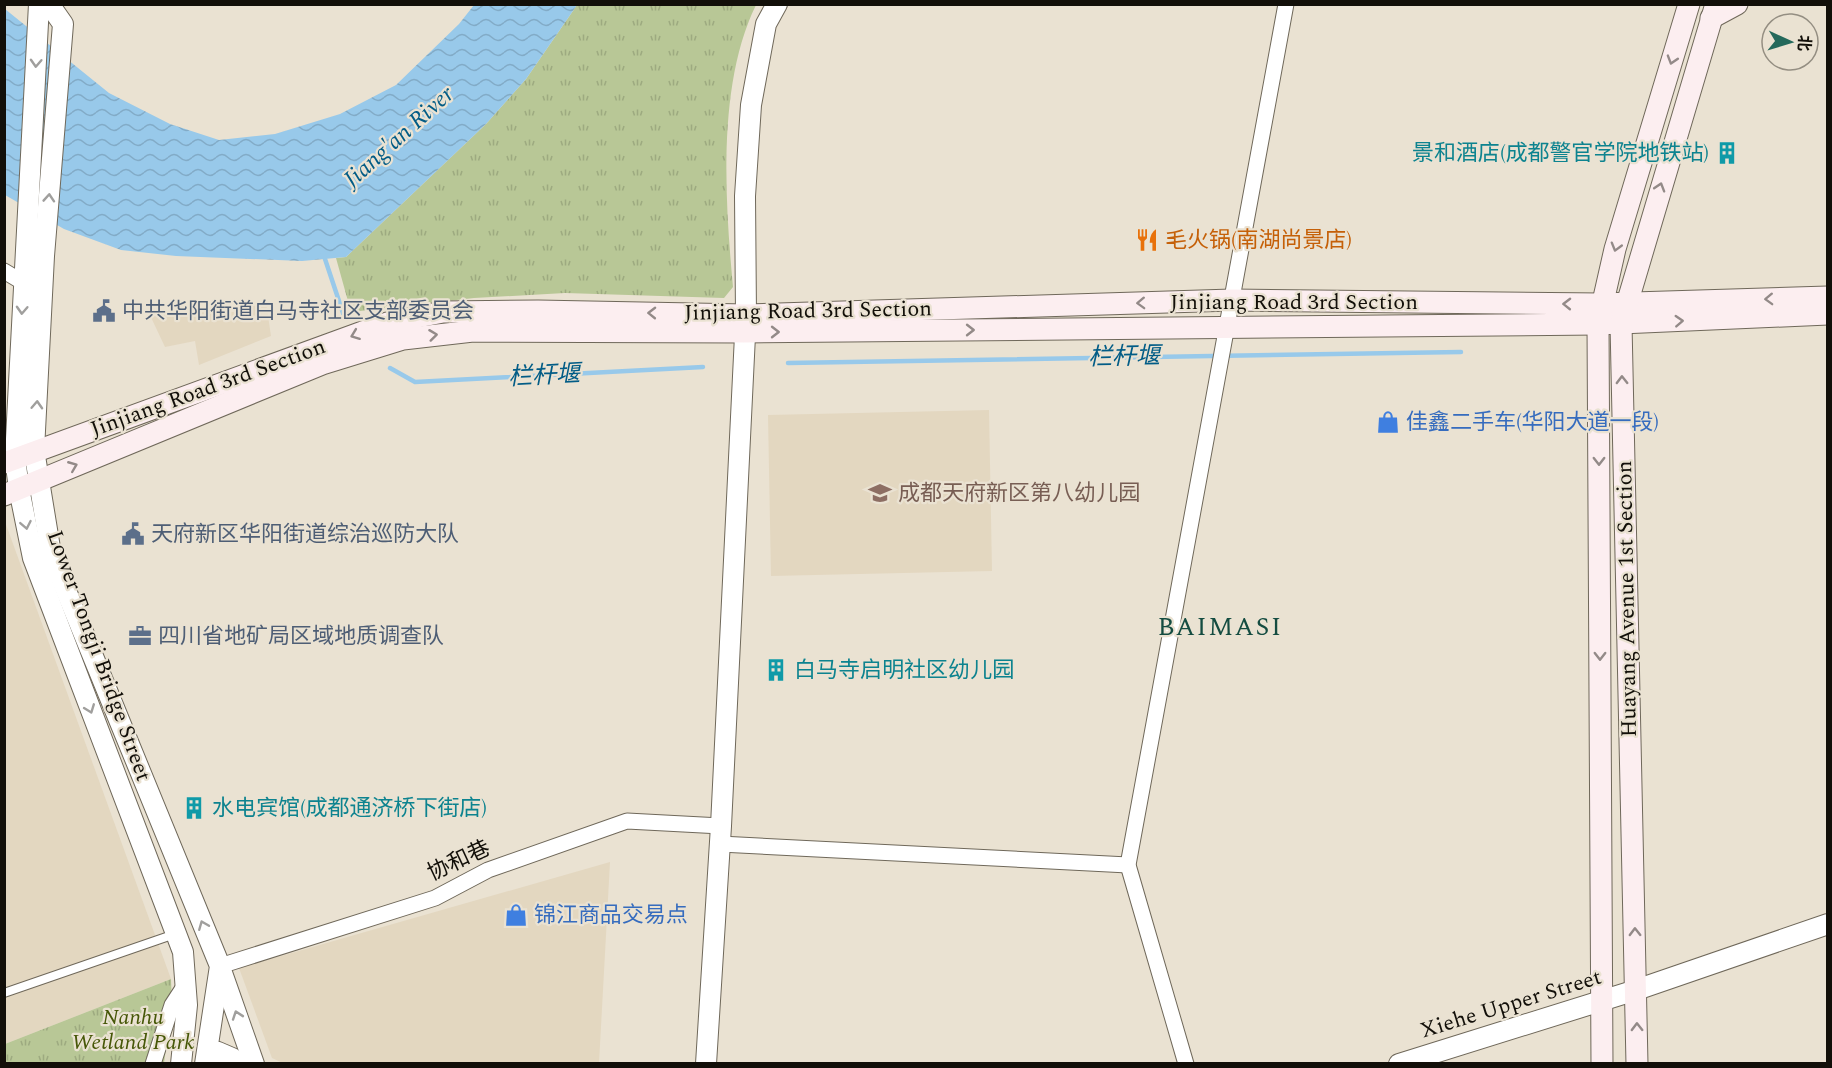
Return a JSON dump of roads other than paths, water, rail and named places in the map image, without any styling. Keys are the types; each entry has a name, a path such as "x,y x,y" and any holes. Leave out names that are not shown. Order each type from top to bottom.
{"main road":[{"name":"Huayang Avenue 1st Section","path":"1602,1064 1600,314 1689,4"},
{"path":"1713,11 1737,4"},
{"name":"Huayang Avenue 1st Section","path":"1637,1064 1623,314 1713,11"},
{"path":"1623,314 1827,297"},
{"name":"Jinjiang Road 3rd Section","path":"12,492 322,364 403,339 473,331 745,323 1232,300 1623,314"},
{"name":"Jinjiang Road 3rd Section","path":"18,457 387,323 432,314 538,311 1223,346 1600,314"},
{"path":"1623,314 1827,314"}],"street":[{"name":"Lower Tongji Bridge Street","path":"39,4 35,254 24,283 18,457 39,480 51,554 220,966 254,1064"},
{"name":"Lower Tongji Bridge Street","path":"50,4 63,24 35,254 18,457 12,492 33,558 177,933 187,982 181,1064"},
{"path":"706,1064 721,835 745,323 745,196 751,105 766,24 777,4"},
{"path":"1186,1064 1128,866 1286,4"},
{"path":"4,271 24,283"},
{"name":"协和巷","path":"220,966 435,898 488,870 627,821 721,835 1128,866"},
{"name":"Xiehe Upper Street","path":"1400,1064 1636,990 1827,924"},
{"path":"206,1064 220,966"},
{"path":"153,1064 172,1005 187,982"},
{"path":"206,1064 218,1052 232,1058 234,1064"}],"lane":[{"path":"4,993 177,933"}],"water":[{"name":"Jiang'an River","path":"474,5 577,5 526,79 486,124 346,257 302,261 176,256 121,250 64,229 5,195 5,9 109,93 170,124 219,140 275,134 340,114 396,85 459,24"}],"waterway":[{"name":"栏杆堰","path":"323,253 344,316"},
{"name":"栏杆堰","path":"788,363 1461,352"},
{"name":"栏杆堰","path":"390,368 415,382 703,367"}],"place":[{"name":"景和酒店(成都警官学院地铁站)","path":"1727,153"},
{"name":"毛火锅(南湖尚景店)","path":"1147,240"},
{"name":"中共华阳街道白马寺社区支部委员会","path":"104,311"},
{"name":"佳鑫二手车(华阳大道一段)","path":"1388,422"},
{"name":"成都天府新区第八幼儿园","path":"880,493"},
{"name":"天府新区华阳街道综治巡防大队","path":"133,534"},
{"name":"四川省地矿局区域地质调查队","path":"140,636"},
{"name":"白马寺启明社区幼儿园","path":"776,670"},
{"name":"水电宾馆(成都通济桥下街店)","path":"194,808"},
{"name":"锦江商品交易点","path":"516,915"}],"district":[{"name":"BAIMASI","path":"1220,627"}],"park label":[{"name":"Nanhu Wetland Park","path":"133,1030"}]}
